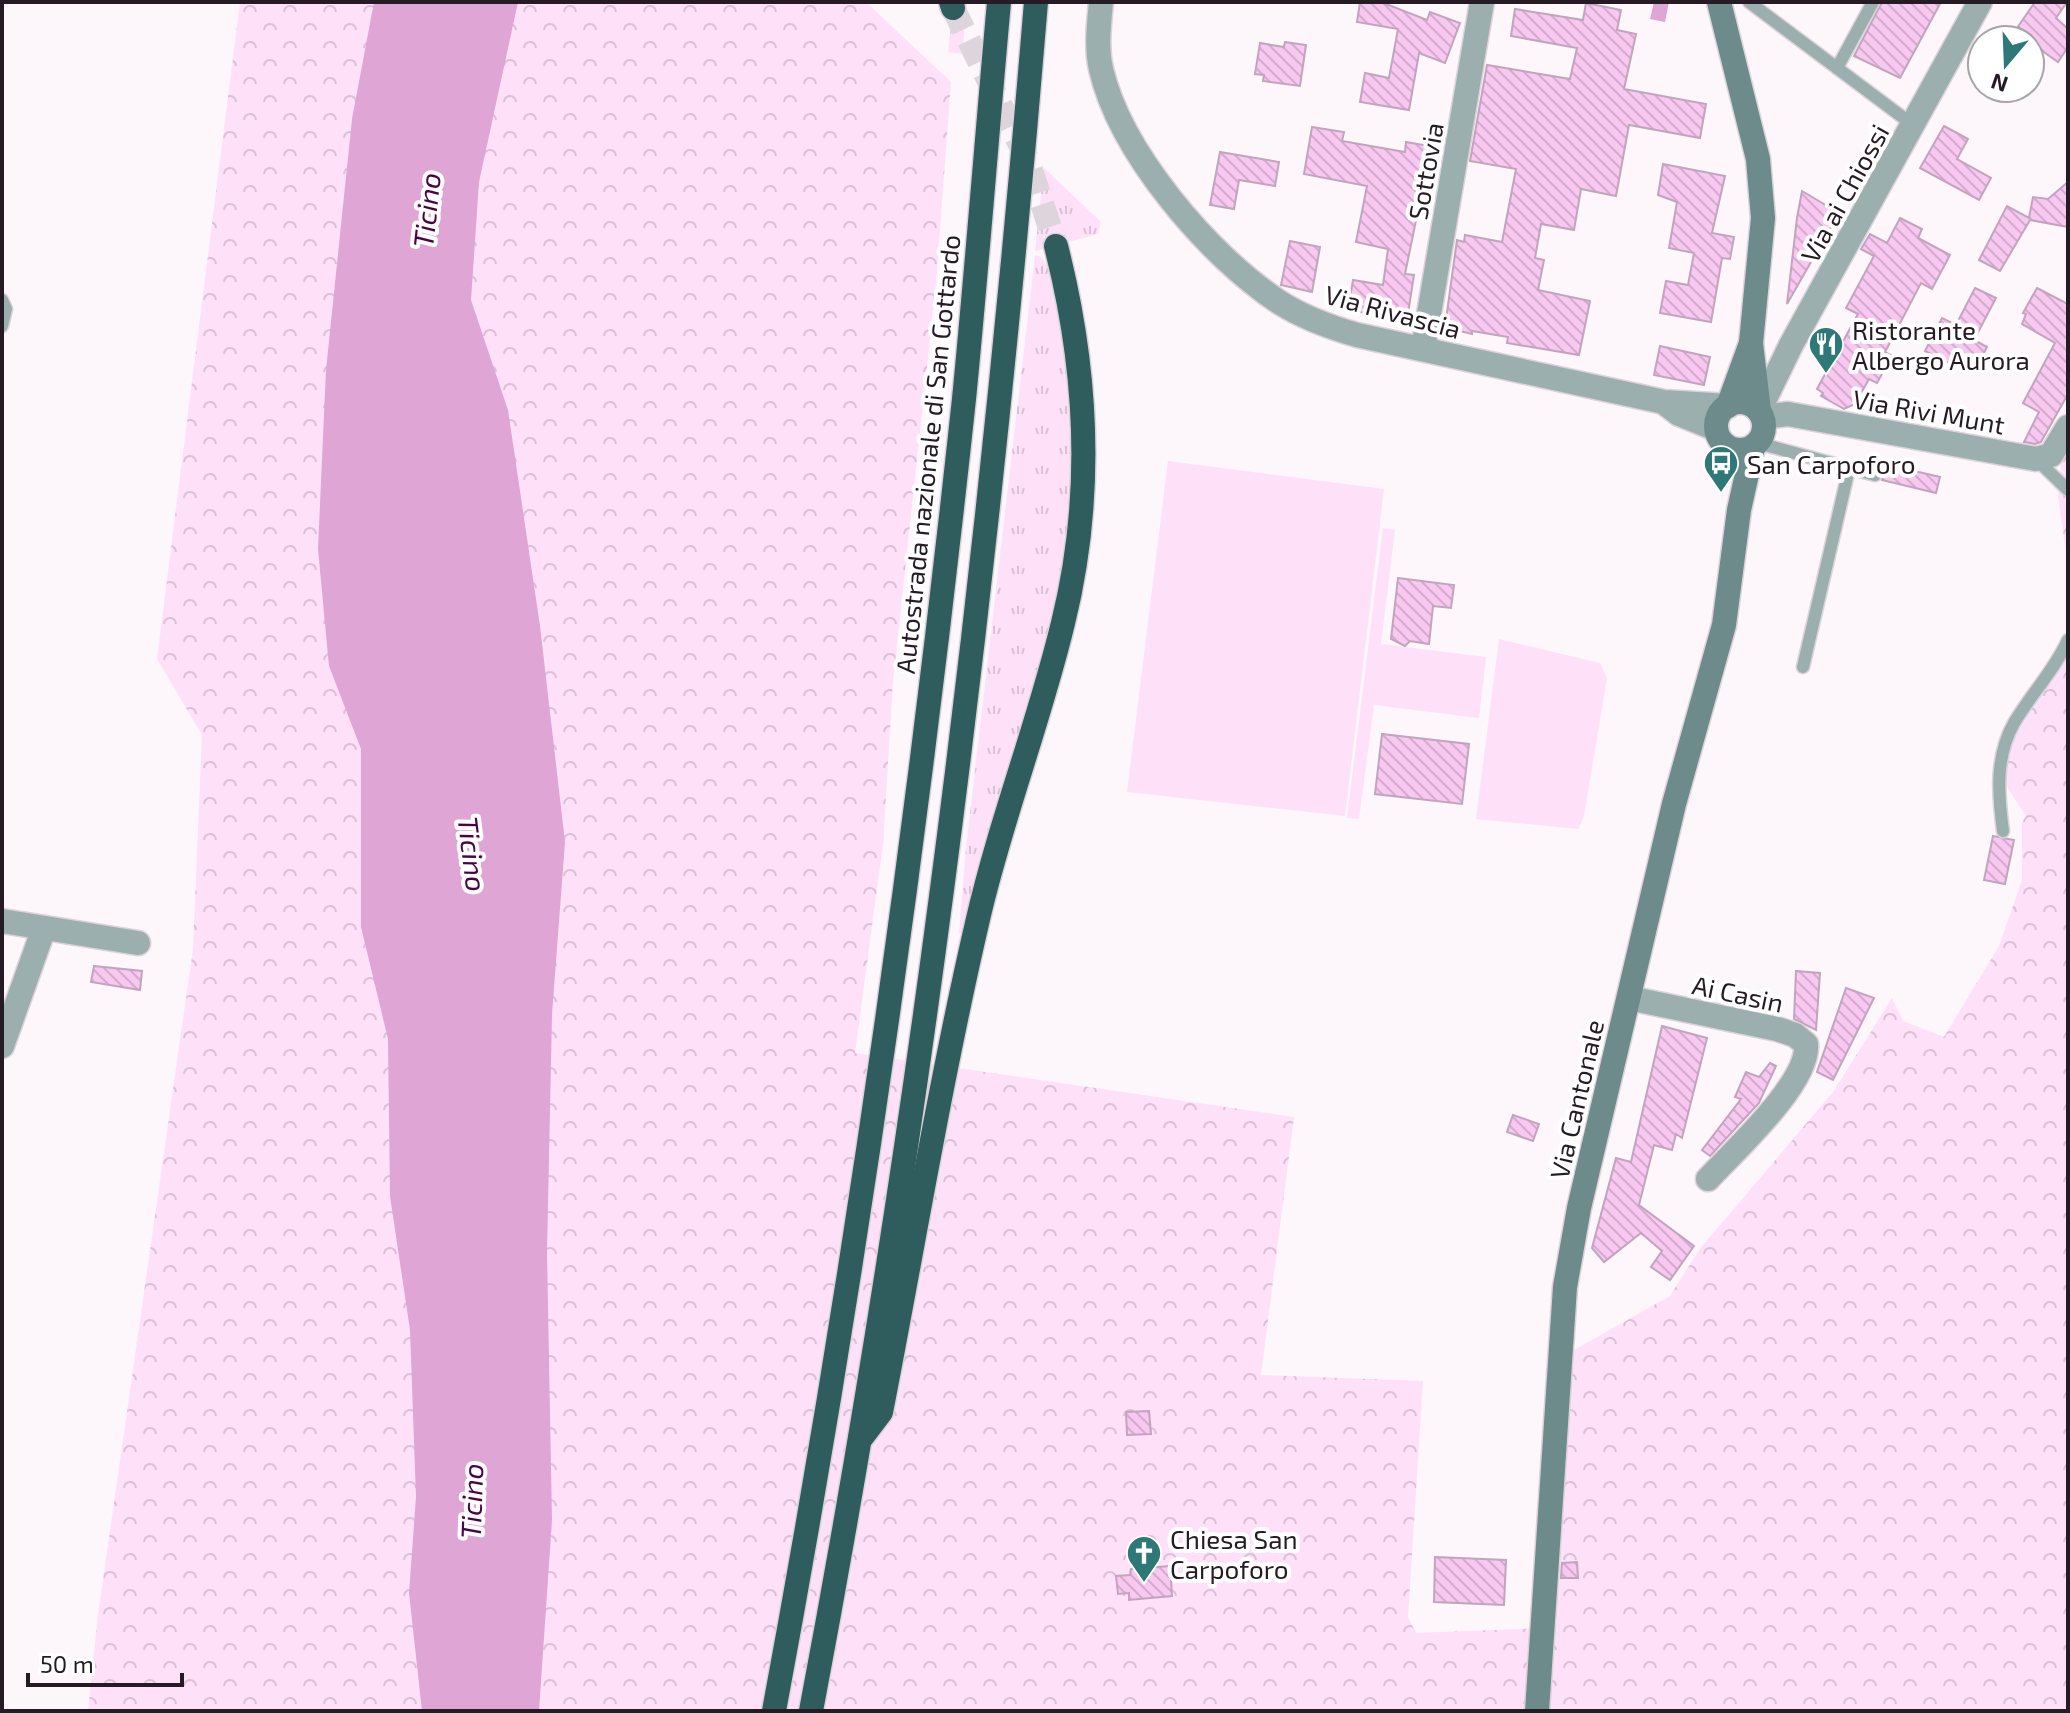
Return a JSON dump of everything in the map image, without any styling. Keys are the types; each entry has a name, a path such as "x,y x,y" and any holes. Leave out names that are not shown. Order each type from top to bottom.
{"highway":[{"path":"992,2 992,80"},
{"path":"992,80 999,2"},
{"path":"811,1711 903,1156 962,730 1004,358 1036,2"},
{"name":"Autostrada nazionale di San Gottardo","path":"774,1711 858,1218 912,834 963,403 992,80"},
{"path":"858,1442 881,1412 978,920 1055,655 1074,571 1084,470 1083,410 1074,331 1056,246"}],"main road":[{"path":"1719,2 1751,128 1762,190 1763,236 1751,343 1728,406 1719,415 1722,437 1740,450 1755,445 1764,430 1751,343"},
{"path":"1728,406 1741,402 1761,414"},
{"name":"Via Cantonale","path":"1722,437 1739,510"},
{"name":"Via Cantonale","path":"1537,1711 1565,1287 1579,1208 1693,726 1724,625 1739,510 1755,445"}],"street":[{"name":"Via Rivascia","path":"1101,2 1099,52 1111,97 1156,178 1196,227 1261,289 1303,316 1327,326 1664,402 1728,406"},
{"name":"Sottovia","path":"1423,349 1482,2"},
{"name":"Via ai Chiossi","path":"1761,414 1791,345 1980,2"},
{"path":"1751,343 1791,345"},
{"name":"Via Rivascia","path":"1664,402 1679,414 1722,437"},
{"name":"Via Rivi Munt","path":"1761,414 1788,414 2036,459 2051,455 2068,427"},
{"path":"2,921 138,943"},
{"path":"2,1046 44,928"},
{"name":"Ai Casin","path":"1629,998 1777,1029 1806,1044 1804,1063 1785,1093 1708,1179"}],"lane":[{"path":"1749,2 1913,125"},
{"path":"1837,68 1873,2"},
{"path":"2,300 6,309 2,326"},
{"path":"1755,445 1875,475"},
{"path":"2036,459 2068,490"},
{"path":"1803,667 1849,469"},
{"path":"2003,831 1997,788 2006,743 2013,726 2051,674 2068,640"}],"green space":[{"path":"240,2 866,2 951,82 936,283 893,682 883,844 855,1053 1294,1117 1261,1375 1423,1381 1408,1617 1416,1633 1542,1628 1558,1359 1670,1296 1699,1250 1833,1092 1892,998 1903,1021 1944,1037 1999,946 2022,880 2022,822 2026,816 1998,773 2013,721 2051,683 2068,646 2068,1711 88,1711 98,1615 193,949 202,735 157,659"},
{"path":"954,2 967,2 962,54 948,52"},
{"path":"1044,168 1101,222 1098,234 1035,251"},
{"path":"1035,255 1041,257 1055,275 1076,413 1066,575 964,934 959,933 966,848"},
{"path":"2062,455 2068,455 2068,568 2058,496"},
{"path":"1168,461 1384,489 1345,816 1127,792"},
{"path":"1383,528 1395,530 1381,644 1486,657 1479,718 1374,705 1359,819 1347,818"},
{"path":"1499,639 1600,663 1607,678 1584,816 1578,829 1476,819"}],"water":[{"name":"Ticino","path":"374,2 518,2 479,182 471,300 508,410 540,626 565,842 552,1014 547,1253 552,1520 539,1711 422,1711 409,1593 416,1497 410,1330 390,1196 388,1039 361,927 361,749 329,666 318,549 326,370 352,119"},
{"path":"1654,2 1669,2 1665,22 1650,19"}],"building":[{"path":"1360,2 1381,2 1427,20 1430,12 1460,23 1445,63 1419,53 1409,110 1360,102 1365,73 1389,78 1398,29 1357,22"},
{"path":"1882,2 1941,2 1900,78 1854,56"},
{"path":"2035,2 2067,2 2056,18 2068,29 2068,47 2058,62 2046,54 2046,24 2020,24"},
{"path":"1586,3 1621,10 1617,30 1636,34 1624,89 1706,104 1700,138 1629,125 1616,196 1581,189 1574,230 1541,224 1535,258 1544,260 1538,290 1590,301 1579,355 1507,343 1508,337 1472,331 1472,334 1460,331 1459,337 1444,334 1457,240 1464,242 1465,235 1502,242 1516,169 1470,161 1487,65 1570,79 1577,48 1511,36 1515,9 1583,20"},
{"path":"1285,42 1306,45 1300,86 1263,81 1264,75 1255,74 1260,43 1284,47"},
{"path":"1944,126 1968,139 1957,159 1991,178 1979,200 1920,168"},
{"path":"1312,127 1344,132 1342,141 1405,152 1406,142 1429,146 1428,156 1434,157 1426,197 1421,196 1405,274 1414,275 1407,320 1348,310 1353,280 1383,285 1388,249 1356,242 1367,186 1304,174"},
{"path":"1220,152 1279,162 1275,186 1239,180 1234,209 1210,205"},
{"path":"1663,164 1725,176 1712,233 1734,237 1730,259 1722,258 1711,322 1660,313 1666,281 1688,285 1694,253 1669,248 1677,202 1658,195"},
{"path":"2068,182 2068,227 2030,220 2000,271 1979,260 2007,206 2029,218 2033,197 2048,199"},
{"path":"1802,191 1839,213 1787,304 1797,218"},
{"path":"1900,218 1922,229 1918,238 1950,255 1932,289 1921,283 1885,352 1892,356 1877,383 1869,379 1855,404 1844,409 1821,396 1823,393 1817,389 1858,314 1846,308 1874,256 1861,249 1870,234 1887,243"},
{"path":"1290,241 1320,247 1312,292 1281,285"},
{"path":"1975,288 1996,298 1974,340 1987,347 1975,371 1957,362 1955,366 1925,351 1942,318 1956,325"},
{"path":"2037,288 2068,304 2068,394 2041,442 2035,444 2024,442 2039,412 2023,403 2055,343 2022,324 2026,314 2023,313"},
{"path":"1660,346 1710,357 1704,385 1654,375"},
{"path":"1885,464 1940,477 1936,493 1882,480"},
{"path":"1398,578 1454,585 1451,608 1433,606 1429,644 1410,641 1405,646 1391,639"},
{"path":"1382,734 1469,744 1462,804 1375,794"},
{"path":"1993,836 2014,840 2005,884 1984,880"},
{"path":"94,966 142,971 140,990 91,982"},
{"path":"1796,971 1820,973 1816,1030 1794,1019"},
{"path":"1846,988 1874,998 1833,1080 1817,1072"},
{"path":"1662,1026 1707,1038 1682,1138 1676,1134 1672,1150 1654,1145 1639,1205 1694,1246 1670,1280 1651,1267 1662,1251 1641,1233 1604,1262 1592,1248 1616,1158 1631,1162"},
{"path":"1770,1063 1776,1066 1759,1103 1710,1156 1702,1150 1741,1099 1735,1097 1746,1072 1759,1077"},
{"path":"1513,1115 1539,1124 1533,1141 1507,1132"},
{"path":"1149,1411 1151,1434 1127,1435 1126,1412"},
{"path":"1435,1557 1506,1560 1504,1605 1434,1602"},
{"path":"1577,1562 1578,1578 1561,1578 1562,1563"},
{"name":"Chiesa San Carpoforo","path":"1170,1566 1172,1596 1129,1600 1129,1593 1118,1594 1116,1576 1130,1575 1131,1569"}],"tunnel":[{"path":"953,8 1028,161 1056,246"}],"place":[{"name":"Ristorante Albergo Aurora","path":"1826,375"},
{"name":"San Carpoforo","path":"1721,494"},
{"name":"Chiesa San Carpoforo","path":"1144,1584"}]}
